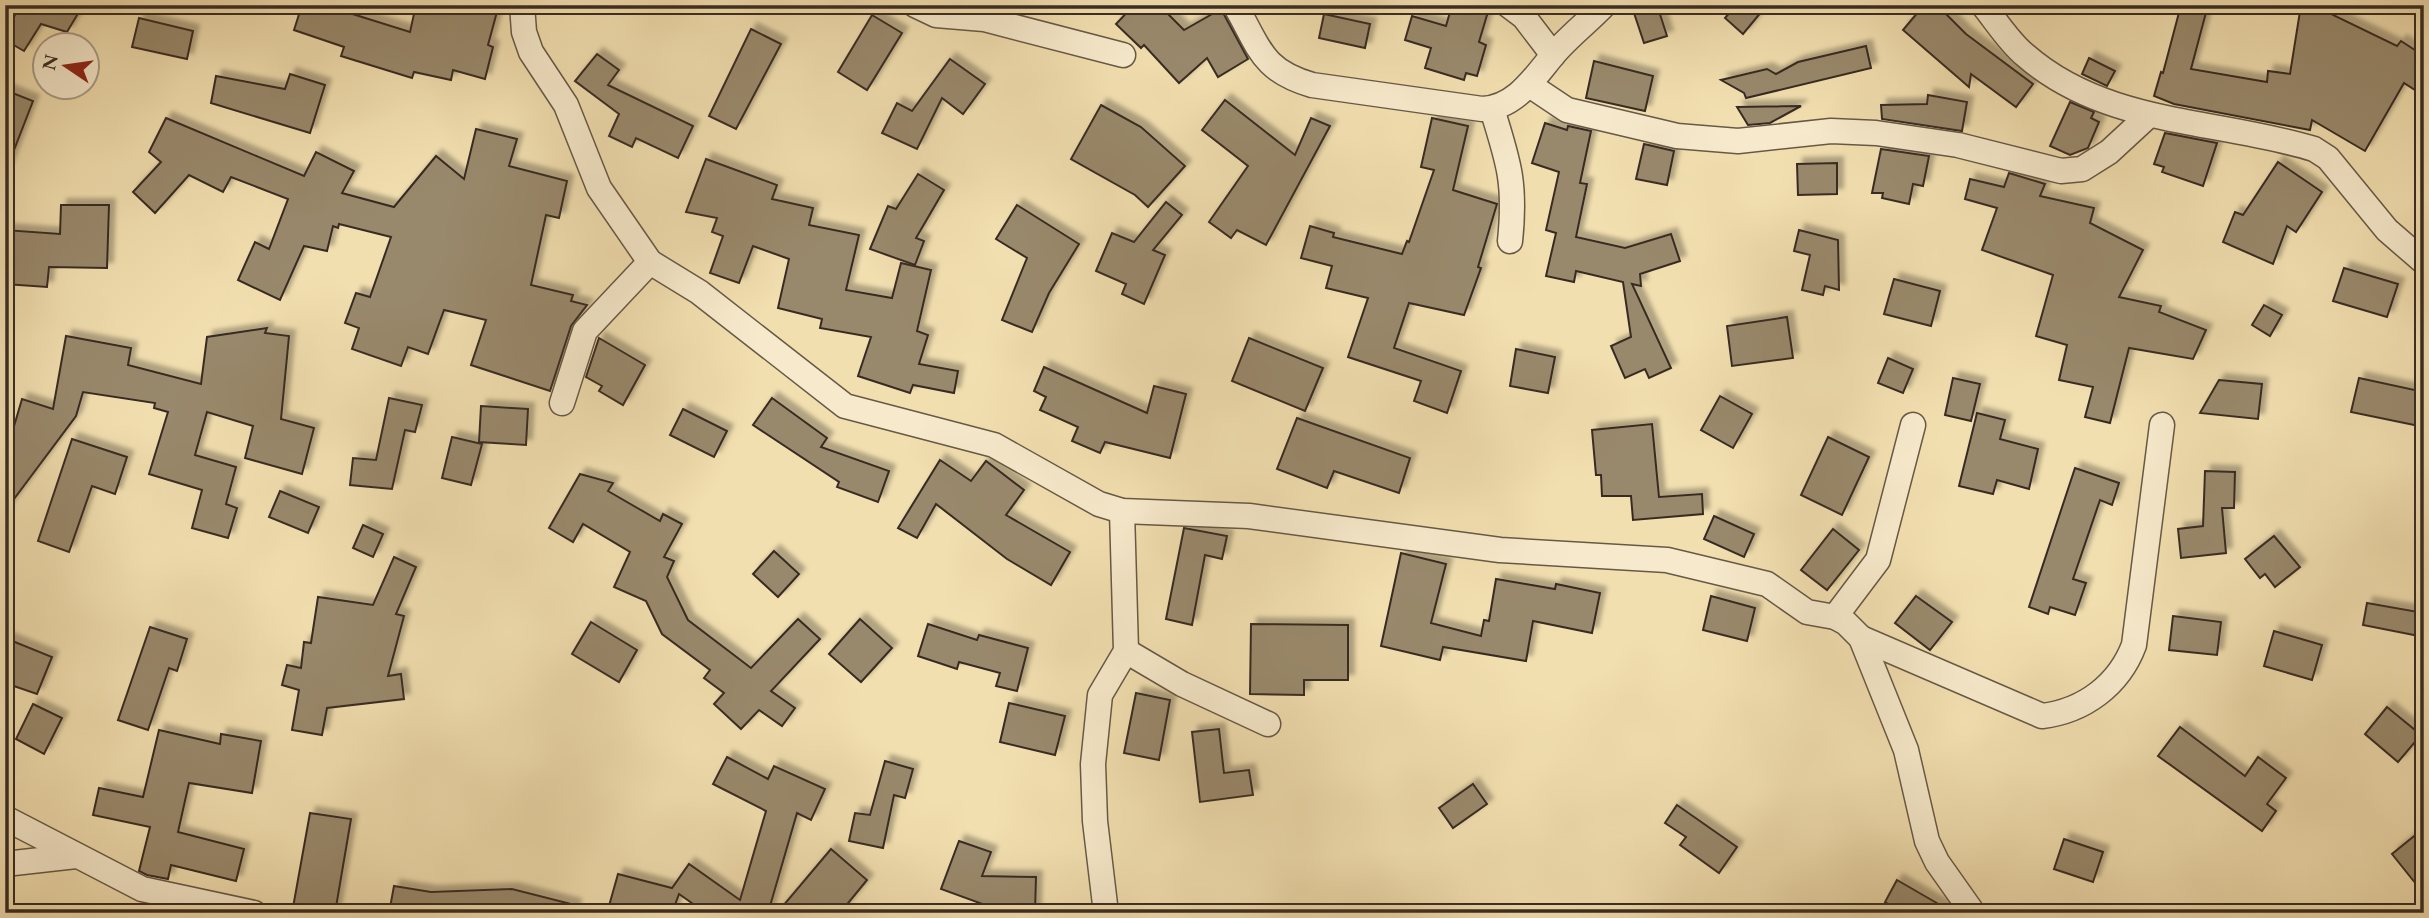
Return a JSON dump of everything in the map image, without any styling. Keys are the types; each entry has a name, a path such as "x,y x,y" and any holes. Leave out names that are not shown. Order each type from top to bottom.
{"street":[{"path":"522,5 524,32 531,52 566,105 599,188 650,262 699,292 845,406 994,445 1099,504 1122,511 1250,516 1500,550 1667,560 1768,584 1807,612 1835,617 1861,638 2042,716 2069,710 2095,697 2117,678 2134,646 2162,425"},
{"path":"915,5 936,15 984,19 1123,55"},
{"path":"1235,5 1268,63 1289,78 1312,85 1471,109 1492,109 1531,86 1553,55 1604,5"},
{"path":"1508,5 1524,17 1553,55"},
{"path":"1983,5 2023,54 2044,70 2097,98 2148,116 2314,149 2328,158 2387,229 2424,261"},
{"path":"1531,86 1567,110 1677,136 1738,141 1854,131 1958,145 2061,171 2082,169 2109,152 2148,116"},
{"path":"1492,109 1512,176 1514,195 1510,241"},
{"path":"562,402 585,331 650,262"},
{"path":"1835,617 1878,560 1913,425"},
{"path":"1106,913 1094,821 1093,764 1100,695 1126,651 1122,511"},
{"path":"1861,638 1906,750 1927,841 1937,862 1973,913"},
{"path":"1126,651 1182,684 1268,724"},
{"path":"5,818 142,888 254,913"},
{"path":"5,864 76,856"}],"building":[{"path":"5,5 83,5 67,32 41,24 36,32 32,32 32,38 24,51 5,40 5,32 15,15 5,11"},
{"path":"302,5 345,5 343,11 410,32 416,5 485,5 498,8 488,45 493,47 485,79 453,70 451,80 414,72 412,78 341,56 344,47 294,30"},
{"path":"1134,5 1159,5 1184,30 1221,9 1248,59 1218,77 1207,58 1179,83 1144,45 1141,48 1116,24"},
{"path":"1452,5 1490,5 1479,42 1486,45 1477,76 1466,73 1464,80 1425,68 1431,48 1405,40 1412,16 1446,26"},
{"path":"1657,5 1667,36 1644,43 1633,10"},
{"path":"1736,5 1767,5 1743,34 1725,18"},
{"path":"1924,5 1937,5 1966,34 2033,84 2016,107 1971,74 1969,87 1903,30"},
{"path":"2181,5 2208,5 2191,69 2267,82 2268,71 2290,74 2301,5 2313,5 2334,9 2333,15 2397,46 2401,41 2424,56 2424,96 2404,83 2365,151 2312,120 2310,130 2174,104 2154,96"},
{"path":"1324,14 1370,24 1365,48 1319,38"},
{"path":"872,15 902,33 867,90 838,72"},
{"path":"139,18 193,31 187,59 132,47"},
{"path":"751,29 781,44 736,129 709,116"},
{"path":"1866,46 1871,68 1746,98 1744,93 1721,80 1767,69 1776,74 1798,62"},
{"path":"597,54 619,70 608,85 693,126 678,158 636,138 632,147 609,136 619,114 575,81"},
{"path":"2089,58 2115,71 2107,86 2082,74"},
{"path":"950,59 985,84 963,114 942,98 917,149 882,133 897,103 912,111"},
{"path":"1594,61 1653,76 1645,111 1586,98"},
{"path":"290,74 325,85 310,133 211,103 216,76 285,89"},
{"path":"5,90 33,102 7,168"},
{"path":"1928,95 1967,102 1962,131 1882,119 1881,105 1927,104"},
{"path":"1225,100 1295,155 1311,118 1330,126 1266,245 1237,230 1231,238 1209,222 1248,166 1202,130"},
{"path":"2070,102 2094,112 2091,118 2099,122 2088,148 2070,155 2050,146"},
{"path":"1101,105 1141,127 1185,166 1148,207 1135,195 1071,159"},
{"path":"1801,106 1770,123 1748,125 1737,107"},
{"path":"166,118 304,176 316,152 354,171 342,193 394,207 436,156 464,179 476,129 517,139 509,166 567,181 559,218 546,215 531,285 573,295 571,301 587,305 571,326 550,391 471,365 486,320 444,310 428,354 408,347 401,366 352,349 359,328 345,323 356,293 370,297 391,237 339,224 338,228 333,226 327,251 304,246 280,300 238,280 255,242 269,249 288,199 231,177 223,192 189,175 155,213 133,192 161,162 149,152"},
{"path":"1432,118 1468,126 1453,190 1497,204 1478,267 1481,268 1464,315 1409,303 1394,348 1461,371 1447,413 1414,401 1421,381 1348,357 1368,298 1326,288 1332,266 1301,258 1310,226 1334,233 1333,237 1402,254 1407,241 1409,242 1434,170 1421,167"},
{"path":"1545,123 1567,130 1568,126 1591,131 1580,183 1587,184 1576,237 1625,248 1671,234 1680,261 1640,274 1641,286 1632,284 1671,368 1649,378 1645,369 1625,378 1611,346 1631,337 1623,282 1576,271 1574,282 1546,276 1556,233 1546,230 1559,172 1532,163"},
{"path":"2165,133 2217,143 2203,186 2162,172 2164,167 2154,164"},
{"path":"1644,144 1674,151 1667,185 1636,179"},
{"path":"1881,149 1929,156 1923,186 1913,184 1909,204 1882,198 1883,193 1872,193"},
{"path":"706,159 777,185 772,199 813,208 809,225 859,235 846,290 892,298 901,263 931,270 917,331 928,335 919,364 958,371 954,393 913,385 910,393 858,376 871,337 820,328 822,319 778,308 789,259 753,246 739,283 710,273 723,236 712,232 717,218 686,212"},
{"path":"2278,162 2322,192 2296,232 2287,226 2273,264 2223,242 2235,212 2243,215"},
{"path":"1837,163 1837,194 1798,195 1797,164"},
{"path":"2009,173 2045,184 2040,196 2094,208 2090,223 2143,250 2119,297 2161,306 2159,312 2206,330 2193,359 2129,348 2110,423 2085,417 2093,387 2059,380 2067,345 2036,336 2053,275 1982,250 1997,208 1965,199 1970,179 2004,187"},
{"path":"918,174 944,190 916,238 924,241 915,265 870,249 888,206 896,209"},
{"path":"1166,202 1182,215 1153,250 1165,255 1144,304 1122,294 1126,284 1096,271 1112,233 1134,242"},
{"path":"61,205 109,205 107,268 49,267 47,287 5,284 5,230 60,234"},
{"path":"1017,205 1079,244 1049,293 1032,332 1002,320 1027,258 996,239"},
{"path":"1799,230 1838,240 1839,290 1825,286 1823,295 1802,290 1810,255 1794,251"},
{"path":"2344,268 2398,284 2387,317 2333,301"},
{"path":"1894,279 1940,291 1931,326 1884,314"},
{"path":"2264,305 2282,315 2270,336 2252,325"},
{"path":"1787,317 1793,358 1732,366 1727,326"},
{"path":"267,328 265,333 289,336 281,419 314,428 302,474 245,458 253,426 207,412 195,455 236,467 226,504 237,508 228,538 192,528 202,490 149,474 168,412 154,408 155,403 83,392 76,416 5,511 5,457 22,399 53,409 66,336 131,348 128,365 201,384 207,337"},
{"path":"599,338 645,365 623,405 599,391 602,386 586,377"},
{"path":"1249,338 1323,368 1305,411 1232,381"},
{"path":"1516,349 1555,357 1548,393 1510,386"},
{"path":"1888,358 1913,369 1903,393 1878,383"},
{"path":"1044,367 1147,413 1154,386 1186,394 1170,458 1105,442 1100,453 1072,441 1078,427 1040,410 1046,397 1034,391"},
{"path":"1953,378 1980,384 1971,421 1945,415"},
{"path":"2359,378 2424,392 2424,427 2351,412"},
{"path":"2219,380 2262,384 2258,419 2200,413"},
{"path":"1720,396 1752,414 1733,448 1701,430"},
{"path":"389,398 422,405 415,432 405,430 392,489 350,485 353,458 376,460"},
{"path":"772,398 827,438 821,447 889,471 878,502 837,487 839,482 753,425"},
{"path":"481,406 528,409 526,445 479,442"},
{"path":"683,409 727,431 714,457 670,435"},
{"path":"1977,413 2005,420 2000,439 2038,449 2029,489 1997,480 1993,494 1959,486"},
{"path":"1297,418 1410,458 1399,493 1334,471 1327,488 1277,469"},
{"path":"1652,424 1659,497 1702,494 1703,514 1633,520 1631,496 1602,496 1601,475 1596,475 1592,430"},
{"path":"452,437 482,444 471,485 442,478"},
{"path":"1828,437 1869,457 1842,515 1801,495"},
{"path":"72,439 127,457 115,494 92,486 69,552 38,541"},
{"path":"940,460 971,481 986,461 1024,490 1006,515 1070,552 1051,585 1007,559 936,504 917,538 898,528"},
{"path":"2075,468 2119,483 2112,505 2100,500 2073,579 2086,583 2075,615 2050,607 2048,614 2029,607"},
{"path":"2205,471 2235,472 2234,508 2222,508 2226,553 2181,558 2178,529 2203,526"},
{"path":"580,474 613,483 608,491 660,521 663,514 682,524 664,557 674,561 667,577 688,620 751,668 798,619 820,639 771,691 795,708 782,726 759,710 741,729 714,704 724,693 704,678 710,670 662,634 646,601 614,587 630,552 583,524 573,542 549,528"},
{"path":"280,491 319,507 308,533 269,517"},
{"path":"1714,516 1754,534 1744,557 1704,539"},
{"path":"363,525 383,534 373,557 353,548"},
{"path":"1184,528 1227,536 1222,559 1205,555 1192,625 1166,619"},
{"path":"1833,529 1859,550 1827,590 1801,570"},
{"path":"2274,536 2300,567 2275,587 2265,574 2260,578 2245,559"},
{"path":"774,551 799,574 778,597 753,574"},
{"path":"1401,553 1446,564 1431,623 1481,636 1484,620 1489,621 1496,579 1555,589 1556,584 1600,593 1592,633 1533,621 1526,661 1443,647 1440,660 1381,646"},
{"path":"394,557 416,567 396,614 404,616 388,676 401,674 404,699 327,708 322,735 292,730 299,690 282,685 287,665 301,668 304,642 311,643 318,597 373,605"},
{"path":"1711,596 1755,608 1747,641 1703,630"},
{"path":"1916,596 1952,622 1930,650 1895,623"},
{"path":"2367,603 2424,613 2424,637 2363,625"},
{"path":"2173,616 2221,622 2217,655 2169,650"},
{"path":"860,619 892,648 861,682 829,654"},
{"path":"591,622 637,650 619,682 572,654"},
{"path":"928,624 977,640 979,635 1028,648 1017,691 996,686 1000,673 959,662 957,669 918,656"},
{"path":"1251,624 1348,625 1348,680 1304,680 1304,695 1250,694"},
{"path":"150,627 187,639 177,671 169,668 148,730 118,720"},
{"path":"2274,631 2322,645 2312,680 2264,666"},
{"path":"5,638 52,657 37,694 5,683"},
{"path":"1136,693 1170,700 1159,760 1124,753"},
{"path":"1009,703 1065,716 1055,755 1000,742"},
{"path":"33,704 62,718 44,754 16,739"},
{"path":"2387,707 2421,735 2398,762 2365,734"},
{"path":"2180,727 2245,776 2258,757 2286,778 2267,804 2276,811 2262,831 2158,756"},
{"path":"1219,729 1224,773 1249,770 1253,795 1200,802 1192,732"},
{"path":"159,730 220,744 221,734 261,741 252,793 189,783 178,832 244,849 236,881 171,865 168,879 147,875 139,871 150,827 93,815 99,788 143,797"},
{"path":"727,757 768,779 774,766 825,789 811,820 797,813 768,913 706,913 679,894 672,913 607,913 618,874 672,888 689,864 740,900 766,811 713,784"},
{"path":"885,761 913,769 905,798 894,795 883,848 849,841 855,813 870,815"},
{"path":"1473,784 1487,804 1453,828 1439,808"},
{"path":"1677,805 1737,847 1719,873 1680,845 1686,837 1665,823"},
{"path":"310,813 351,819 335,913 292,913"},
{"path":"2424,828 2424,894 2392,854"},
{"path":"2064,839 2103,852 2093,882 2054,869"},
{"path":"959,841 991,852 982,876 1036,877 1035,913 1007,913 941,889"},
{"path":"831,849 867,880 840,913 777,913"},
{"path":"1897,880 1954,913 1904,913 1885,902"},
{"path":"394,886 431,892 512,889 575,905 574,913 389,913"}]}
